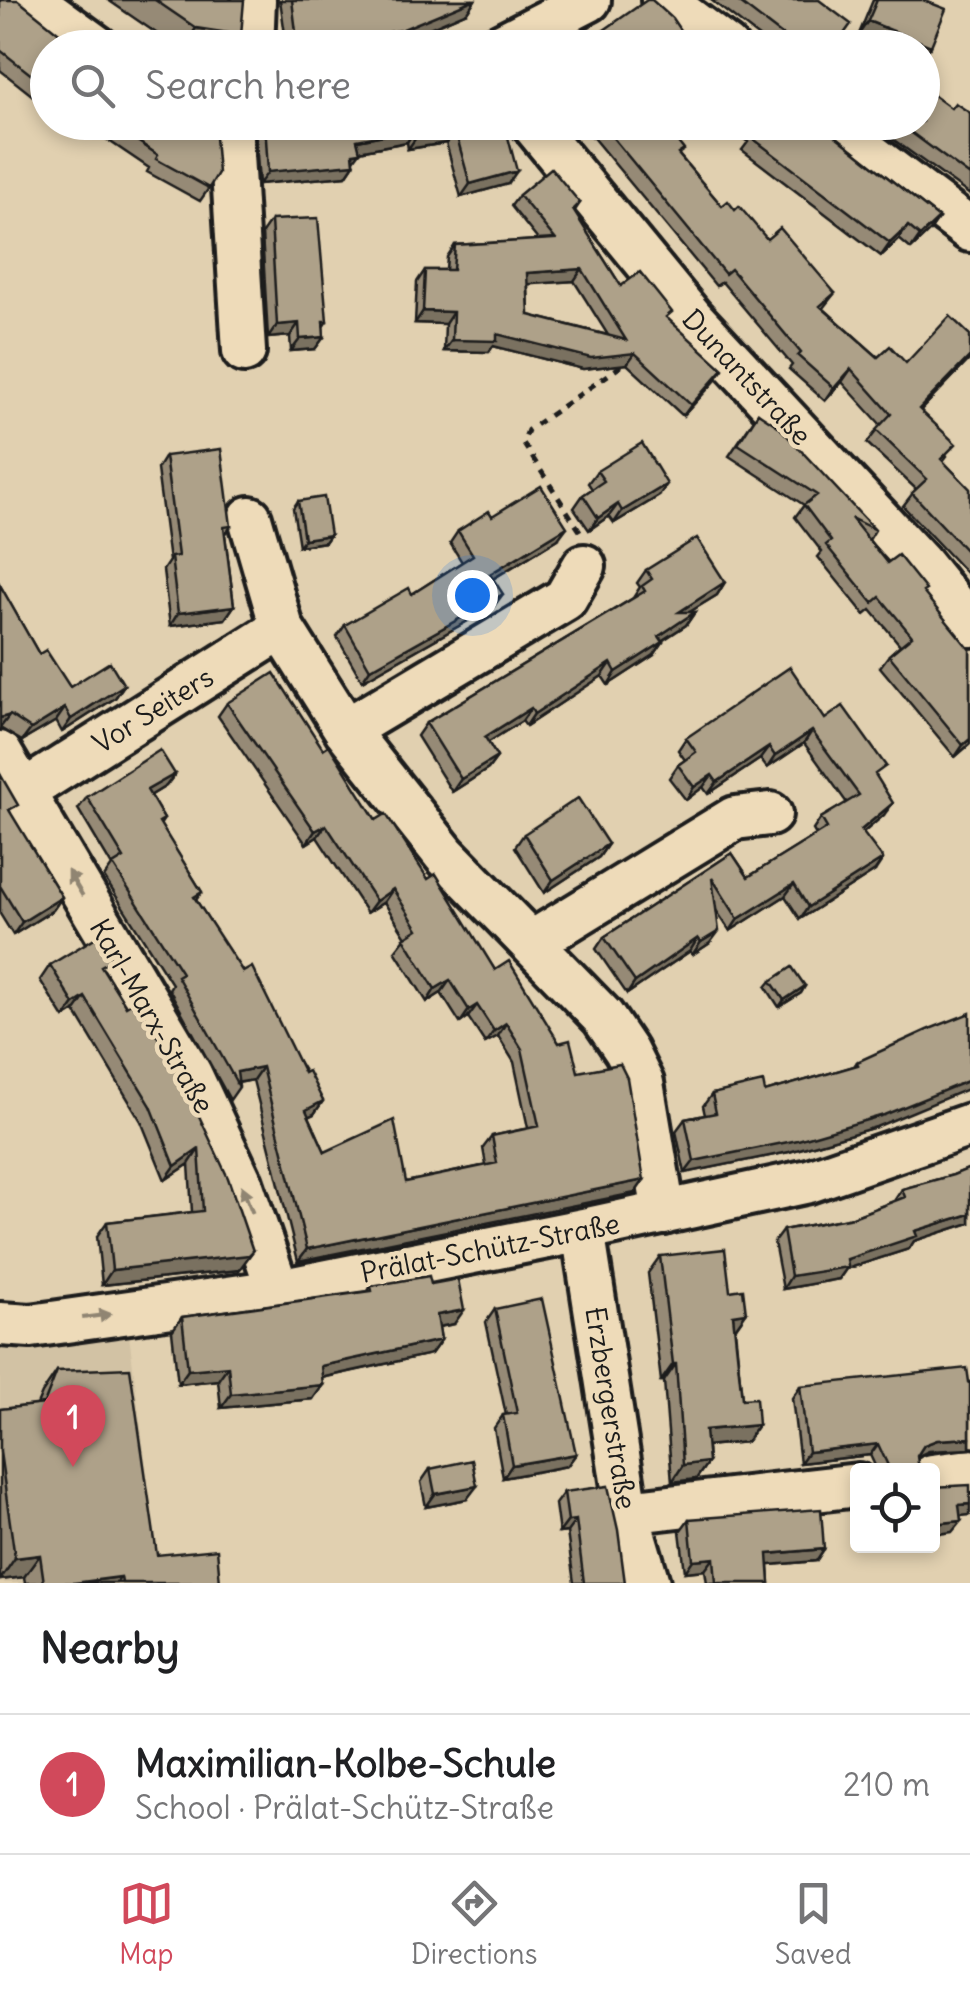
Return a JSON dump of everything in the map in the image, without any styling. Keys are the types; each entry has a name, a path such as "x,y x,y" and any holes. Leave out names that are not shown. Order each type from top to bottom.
{"street":[{"path":"32,0 73,30"},
{"path":"253,30 254,0"},
{"path":"531,30 589,0"},
{"path":"664,0 703,30"},
{"path":"231,140 244,351"},
{"name":"Dunantstraße","path":"547,140 692,318 919,562 970,624"},
{"path":"851,140 970,230"},
{"path":"250,518 282,628 346,730 445,855 602,1017 626,1051 642,1083 664,1213"},
{"path":"346,730 566,599 584,566"},
{"name":"Vor Seiters","path":"23,792 282,628"},
{"name":"Karl-Marx-Straße","path":"0,753 190,1074 247,1198 278,1291"},
{"path":"531,943 735,818 770,814"},
{"name":"Prälat-Schütz-Straße","path":"0,1324 30,1326 278,1291 583,1230 866,1165 970,1125"},
{"name":"Erzbergerstraße","path":"583,1230 627,1512 648,1583"},
{"path":"940,1475 970,1471"},
{"path":"627,1512 850,1486"}],"path":[{"path":"584,566 582,535 523,442 528,430 643,352"}],"shaded area":[{"path":"129,1335 161,1583 0,1583 0,1350"}],"building":[{"path":"0,0 18,0 56,30 30,30 30,74 0,50"},
{"path":"155,0 244,0 241,30 196,28"},
{"path":"292,0 473,0 401,30 296,30"},
{"path":"652,0 680,30 604,30"},
{"path":"736,0 819,0 851,24 847,30 775,30"},
{"path":"877,0 923,0 946,9 937,30 891,30 868,21"},
{"path":"940,100 951,108 955,103 970,113 970,176 921,140 940,140"},
{"path":"136,140 215,140 218,173 209,188 156,159 158,155"},
{"path":"266,140 357,140 360,152 353,153 354,164 268,172"},
{"path":"458,140 509,140 517,171 470,184"},
{"path":"615,140 676,140 684,150 678,154 722,206 728,201 735,210 739,206 767,239 780,228 835,293 820,306 878,357 890,346 906,363 950,316 970,335 970,356 919,409 956,444 941,459 970,489 970,555 912,493 927,479 876,430 891,414 851,369 834,388 798,356 801,353 731,269 725,274"},
{"path":"755,140 841,140 939,218 920,236 908,226 890,243"},
{"path":"551,168 580,203 573,210 621,286 640,272 672,312 666,317 723,369 691,405 635,353 591,358 497,334 497,341 452,340 453,312 423,311 425,270 453,270 455,245 555,239 519,195","holes":["582,269 626,340 529,315 527,273"]},
{"path":"318,218 327,321 323,321 324,337 300,339 299,323 277,325 271,220"},
{"path":"758,413 778,426 875,530 851,518 887,563 898,555 970,650 970,739 963,745 889,655 912,636 880,597 873,603 826,545 831,541 804,505 817,495 738,444"},
{"path":"642,443 667,484 622,511 618,504 598,518 583,495 604,481 597,471"},
{"path":"221,449 231,526 224,527 234,606 178,613 171,557 178,556 165,456"},
{"path":"541,486 567,527 490,574 503,594 370,669 345,625 409,588 412,594 473,555 458,531 489,511 492,516"},
{"path":"324,497 330,535 304,539 298,501"},
{"path":"697,538 725,582 679,612 695,612 659,636 663,642 616,672 611,663 534,714 531,708 485,737 497,757 461,779 426,723 645,591 642,586 652,579 646,570"},
{"path":"0,585 39,654 46,650 70,687 110,662 124,685 71,719 65,708 31,729 10,715 0,718"},
{"path":"790,667 825,719 843,706 886,766 875,774 893,803 861,830 883,859 808,907 794,884 738,919 712,878 719,931 701,942 698,938 635,982 604,937 732,853 748,877 827,828 821,818 859,795 812,731 775,756 769,747 717,782 712,775 694,787 678,765 696,752 686,738"},
{"path":"274,673 323,749 329,745 376,820 386,814 428,879 436,874 495,970 509,961 559,1043 570,1040 578,1072 620,1064 627,1078 644,1180 307,1249 262,1067 237,1072 239,1087 177,976 182,973 113,865 124,858 87,797 160,750 175,774 147,790 164,819 159,822 202,892 194,897 243,972 252,967 304,1073 308,1071 323,1101 306,1110 325,1152 394,1120 406,1182 497,1163 492,1136 539,1126 522,1049 506,1023 494,1031 477,1005 469,1010 450,980 435,989 404,938 418,929 393,889 376,901 326,825 315,831 227,703"},
{"path":"0,774 18,805 9,810 62,897 22,922 0,886"},
{"path":"578,798 608,844 553,880 524,834"},
{"path":"98,936 112,960 101,966 126,1006 136,1000 178,1071 228,1178 253,1251 249,1255 112,1270 107,1222 203,1211 199,1149 175,1166 151,1106 85,997 74,1004 50,965"},
{"path":"792,967 805,986 784,1000 771,981"},
{"path":"970,1013 970,1080 884,1115 798,1140 694,1161 685,1119 716,1113 712,1094 763,1082 765,1092 858,1065 857,1062"},
{"path":"970,1168 970,1214 847,1259 848,1267 791,1276 783,1230 853,1217 905,1197 902,1189"},
{"path":"725,1249 730,1291 743,1289 746,1313 733,1315 742,1399 756,1398 758,1425 705,1430 708,1462 683,1465 676,1364 660,1256"},
{"path":"429,1276 431,1284 458,1279 464,1310 437,1315 441,1340 321,1366 323,1385 231,1394 228,1366 188,1370 182,1317 372,1291 371,1286"},
{"path":"542,1299 576,1454 512,1465 503,1415 517,1413 495,1309"},
{"path":"130,1368 157,1555 217,1549 220,1583 122,1583 121,1577 44,1583 40,1555 15,1558 0,1452 0,1409 44,1404 57,1371"},
{"path":"967,1368 970,1438 924,1445 917,1456 918,1463 887,1463 878,1444 808,1452 800,1386"},
{"path":"472,1460 477,1486 435,1494 430,1469"},
{"path":"970,1485 970,1504 959,1505 961,1521 940,1523 940,1487"},
{"path":"608,1486 625,1583 584,1583 576,1520 568,1521 564,1492"},
{"path":"821,1509 824,1549 768,1554 770,1583 716,1583 714,1558 693,1560 689,1519"}],"place":[{"name":"Maximilian-Kolbe-Schule","path":"73,1467"}]}
